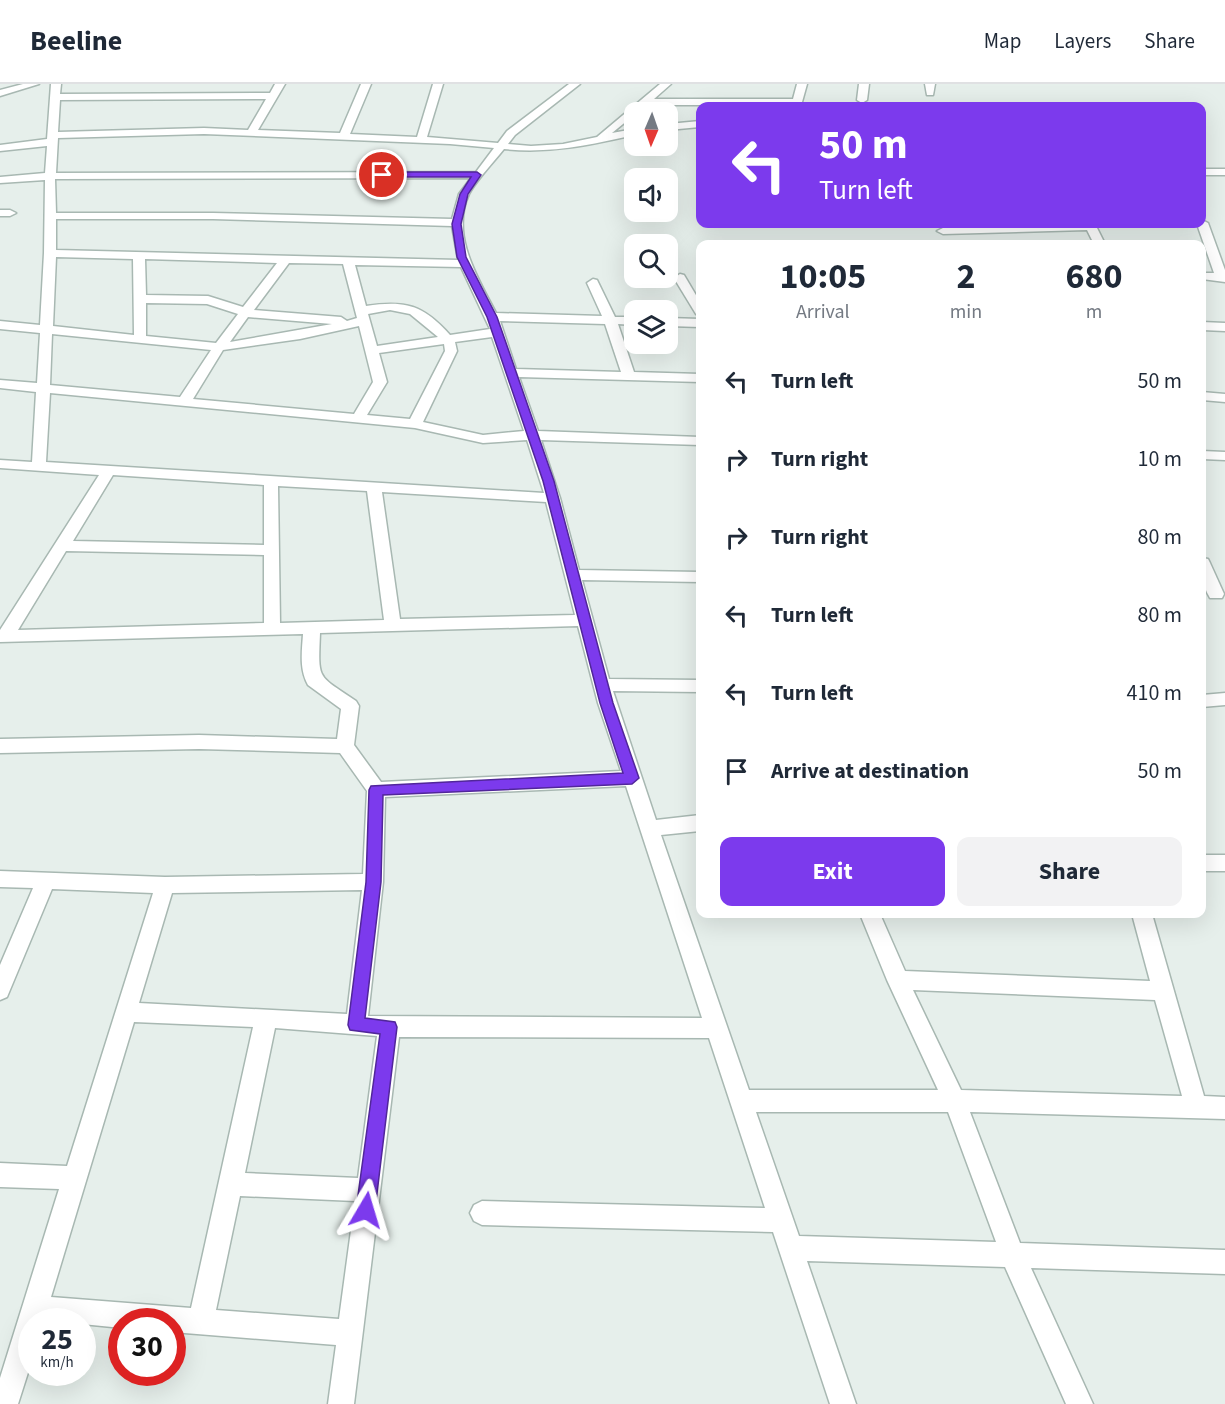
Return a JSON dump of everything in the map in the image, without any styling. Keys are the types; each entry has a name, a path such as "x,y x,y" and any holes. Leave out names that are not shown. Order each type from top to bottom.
{"street":[{"path":"0,93 34,84"},
{"path":"39,466 50,253 50,176 56,84"},
{"path":"251,133 280,84"},
{"path":"344,137 366,84"},
{"path":"421,140 438,84"},
{"path":"574,84 511,133 464,194 457,224 462,257 495,325 553,498 602,685 843,1404"},
{"path":"646,102 666,84"},
{"path":"797,102 801,84"},
{"path":"862,100 864,84"},
{"path":"55,97 272,96"},
{"path":"678,102 696,103"},
{"path":"601,138 624,120"},
{"path":"678,127 696,124"},
{"path":"0,148 52,139 181,131 421,140 544,149 624,134"},
{"path":"1206,172 1225,172"},
{"path":"0,180 50,176 477,175"},
{"path":"50,216 213,216 457,224"},
{"path":"1203,228 1224,278 1206,276"},
{"path":"1207,240 1225,241"},
{"path":"50,253 465,264"},
{"path":"139,256 141,340"},
{"path":"184,402 219,347 286,260"},
{"path":"348,261 361,318 380,382 357,418"},
{"path":"680,278 696,304"},
{"path":"593,284 610,320 629,376"},
{"path":"140,298 208,300 247,313 361,318"},
{"path":"0,325 219,347 300,335 361,318 389,306 413,308 447,339 451,351 415,424"},
{"path":"372,350 447,339 495,325 624,321"},
{"path":"678,322 696,323"},
{"path":"1206,326 1225,327"},
{"path":"511,373 696,378"},
{"path":"0,384 415,424 483,439 531,435 696,441"},
{"path":"1206,396 1225,398"},
{"path":"1206,455 1225,456"},
{"path":"0,464 553,498"},
{"path":"3,636 109,470"},
{"path":"271,481 272,629"},
{"path":"374,487 393,625"},
{"path":"62,546 272,550"},
{"path":"1206,573 1214,594"},
{"path":"573,575 696,577"},
{"path":"3,636 585,620"},
{"path":"312,628 310,668 314,681 350,705 345,746 376,790 373,882 356,1025"},
{"path":"602,685 696,686"},
{"path":"1206,701 1225,699"},
{"path":"0,746 199,742 345,746"},
{"path":"376,790 632,778"},
{"path":"649,829 696,824"},
{"path":"1206,864 1225,863"},
{"path":"0,879 165,885 373,882"},
{"path":"0,990 46,880"},
{"path":"35,1308 165,885"},
{"path":"872,918 955,1101 1013,1256 1080,1404"},
{"path":"1143,918 1196,1107"},
{"path":"898,980 1164,992"},
{"path":"125,1012 266,1018 389,1027 716,1028"},
{"path":"201,1322 266,1018"},
{"path":"342,1404 389,1027"},
{"path":"740,1101 955,1101 1225,1108"},
{"path":"0,1175 75,1178"},
{"path":"231,1184 368,1190"},
{"path":"482,1213 781,1220"},
{"path":"790,1248 1225,1262"},
{"path":"96,1313 350,1333"},
{"path":"5,1404 18,1362"}],"route":[{"path":"366,1210 389,1027 356,1025 373,882 376,790 632,778 607,703 548,481 492,317 462,257 457,224 464,194 477,175 382,175"}]}
